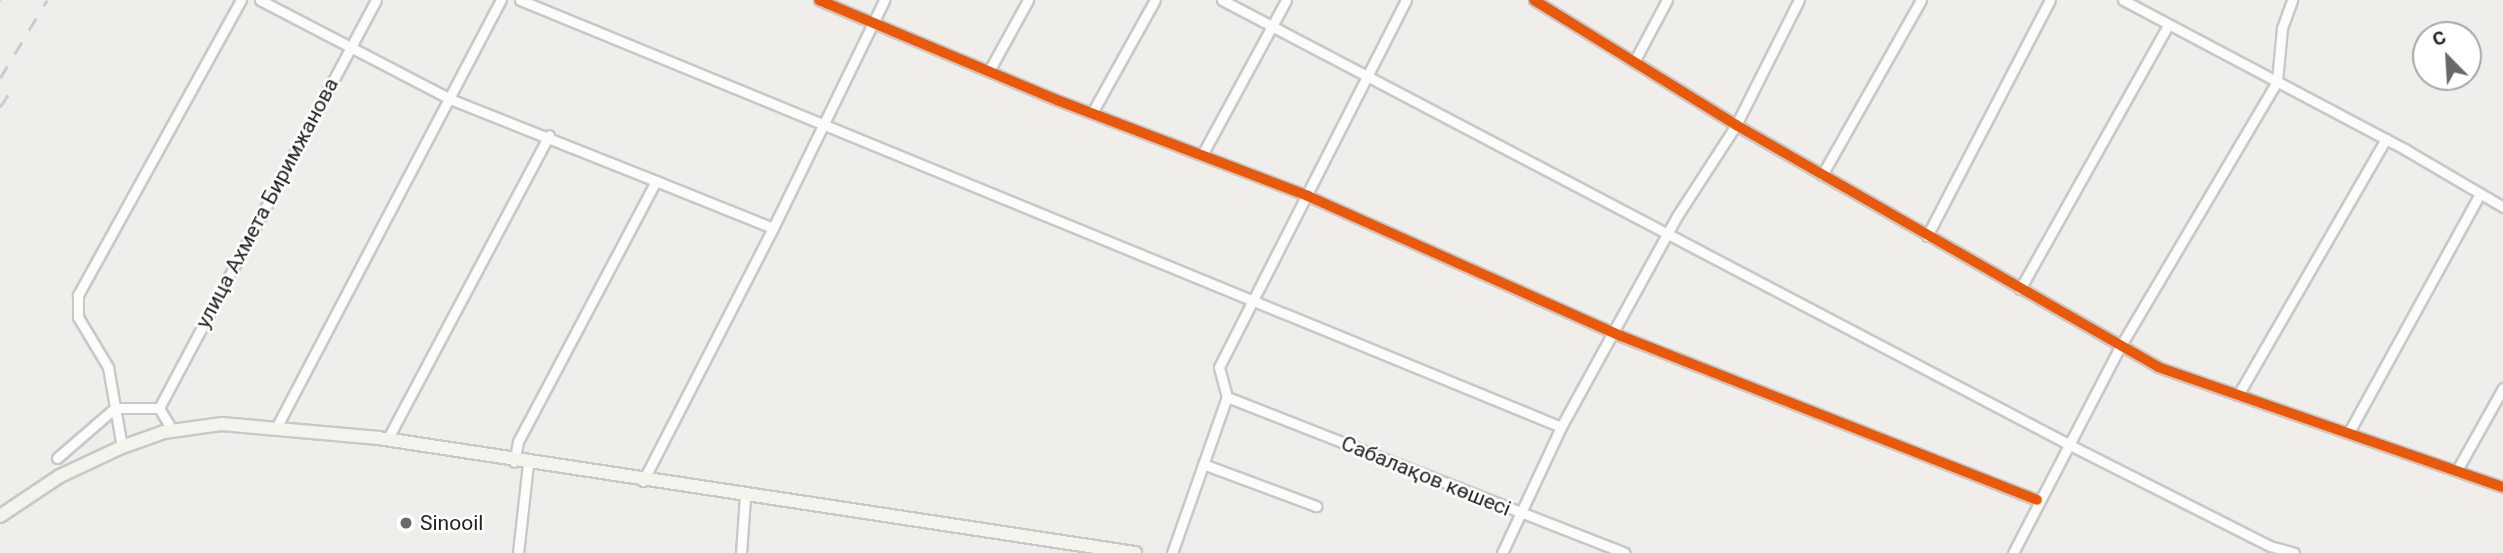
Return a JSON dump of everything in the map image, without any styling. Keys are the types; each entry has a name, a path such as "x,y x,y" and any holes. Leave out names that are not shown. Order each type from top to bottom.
{"main road":[{"path":"0,516 60,476 122,447 172,430 222,424 387,440 745,497 1135,553"}],"street":[{"path":"122,447 108,367 78,317 78,295 241,0"},
{"path":"260,0 348,49 450,99 549,135 773,228"},
{"name":"улица Ахмета Биримжанова","path":"159,408 376,0"},
{"path":"276,428 501,0"},
{"path":"520,0 1561,426"},
{"path":"819,0 1092,113 1308,196 1615,333 2037,500"},
{"path":"643,481 825,127 884,0"},
{"path":"989,71 1028,0"},
{"path":"1092,113 1155,0"},
{"path":"1222,0 1666,236 2066,443 2270,546 2294,553"},
{"path":"1202,155 1286,0"},
{"path":"1172,553 1227,397 1219,367 1406,0"},
{"path":"1534,0 1736,125 2158,367 2503,486"},
{"path":"1634,62 1667,0"},
{"path":"1502,553 1561,426 1615,333 1666,236 1736,125 1800,0"},
{"path":"1822,175 1921,0"},
{"path":"1927,236 2050,0"},
{"path":"2123,0 2386,139 2503,207"},
{"path":"2013,553 2066,443 2277,81 2282,28 2292,0"},
{"path":"2020,289 2168,25"},
{"path":"387,440 549,135"},
{"path":"2238,395 2386,139"},
{"path":"514,462 518,442 656,181"},
{"path":"2349,432 2480,194"},
{"path":"2457,470 2503,388"},
{"name":"Сабалақов көшесі","path":"1227,397 1625,553"},
{"path":"57,458 115,408 159,408 172,430"},
{"path":"518,553 528,464"},
{"path":"1203,464 1316,506"},
{"path":"741,553 745,497"}],"railway":[{"path":"0,78 47,0"},
{"path":"0,107 13,87"}],"cycle path":[{"path":"819,0 1057,100 1308,196 1621,336 2037,500"},
{"path":"1534,0 1736,125 2158,367 2503,487"}],"place":[{"name":"Sinooil","path":"406,523"}]}
